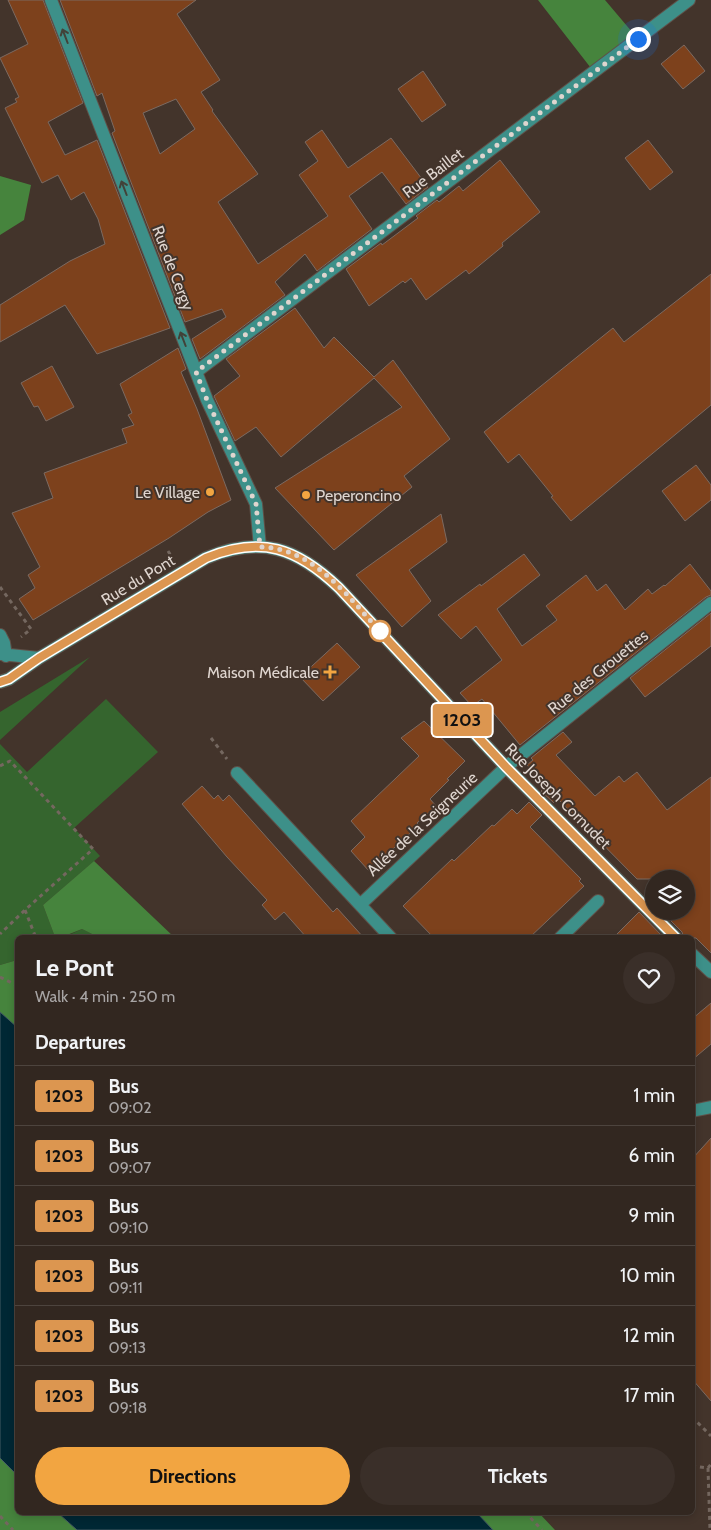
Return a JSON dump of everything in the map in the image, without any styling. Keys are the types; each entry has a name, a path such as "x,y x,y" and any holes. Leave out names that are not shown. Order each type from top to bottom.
{"street":[{"name":"Rue de Cergy","path":"50,0 207,400 256,504 260,547"},
{"name":"Rue Baillet","path":"196,372 690,0"},
{"name":"Rue du Pont","path":"0,682 9,679 39,658 206,558 229,550 260,547"},
{"name":"Rue Joseph Cornudet","path":"260,547 280,549 291,553 305,560 327,576 356,604 506,767 673,935"},
{"name":"Rue des Grouettes","path":"506,767 711,603"},
{"path":"0,635 4,643 3,655 39,658"},
{"name":"Allée de la Seigneurie","path":"361,904 506,767"},
{"path":"237,773 388,935"},
{"path":"563,935 598,901"},
{"path":"695,957 711,972"},
{"path":"695,1110 711,1107"}],"path":[{"path":"0,587 30,629 26,634"},
{"path":"211,738 237,773"},
{"path":"0,766 10,761 93,849 0,934"},
{"path":"25,910 35,935"},
{"path":"0,977 15,984"},
{"path":"695,1420 711,1436"},
{"path":"710,1530 708,1468 711,1464"},
{"path":"695,1466 708,1468"},
{"path":"528,1515 542,1530"},
{"path":"0,1516 13,1530"}],"green space":[{"path":"538,0 605,0 638,39 594,72"},
{"path":"0,176 31,185 24,220 0,235"},
{"path":"90,657 0,740 0,712"},
{"path":"106,699 158,752 74,828 100,856 43,905 54,935 15,935 15,961 0,965 0,744 27,772"},
{"path":"94,861 172,935 94,935 82,929 67,935 54,935 43,905"},
{"path":"82,929 94,935 69,935"},
{"path":"15,961 15,1026 0,1012 0,965"},
{"path":"0,1458 15,1473 15,1515 60,1515 77,1530 0,1530"},
{"path":"479,1515 541,1515 555,1530 493,1530"}],"water":[{"path":"0,1012 15,1025 15,1473 0,1458"},
{"path":"60,1515 479,1515 493,1530 77,1530"}],"building":[{"path":"8,0 43,0 83,103 48,122 65,155 97,140 170,328 97,354 65,305 0,342 0,305 70,261 105,244 98,219 84,192 71,200 58,175 42,183 5,108 17,102 15,99 19,97 0,58 28,44"},
{"path":"60,0 196,0 177,14 220,80 201,92 212,111 258,174 218,202 258,264 328,216 299,175 318,161 305,142 322,130 348,168 391,138 428,187 406,204 382,172 349,196 372,229 317,271 305,254 275,282 285,295 200,359 192,339 226,317 222,309 185,322 112,133 115,131 102,93 97,96","holes":["176,99 195,129 160,154 143,113"]},
{"path":"684,45 705,71 683,89 661,64"},
{"path":"423,71 446,105 422,122 398,89"},
{"path":"648,140 673,172 650,190 625,158"},
{"path":"500,160 540,212 502,243 503,246 469,274 466,270 426,300 411,278 405,283 403,281 369,306 346,269 418,218 416,216 437,200 439,202 459,186 463,191"},
{"path":"711,274 711,405 571,521 519,454 508,463 484,432 613,328 624,342"},
{"path":"295,308 324,348 334,337 374,377 393,360 450,439 404,476 412,487 334,550 275,488 402,407 374,378 281,457 256,427 235,441 214,396 240,376 226,359"},
{"path":"178,348 186,369 181,372 231,500 208,512 169,538 33,620 19,599 35,588 28,575 40,567 12,513 53,498 44,473 127,443 122,429 134,425 128,415 132,413 120,384"},
{"path":"52,366 74,407 46,421 38,406 34,407 21,383"},
{"path":"696,465 711,485 711,500 685,521 662,491"},
{"path":"441,514 447,542 409,570 431,601 402,627 356,575"},
{"path":"524,554 540,575 497,609 522,646 557,620 546,606 586,575 597,591 606,584 625,610 648,589 652,594 665,586 690,564 711,591 711,595 706,597 520,745 482,699 472,706 460,693 502,660 476,626 461,639 438,615"},
{"path":"711,613 711,646 645,697 630,678"},
{"name":"Maison Médicale","path":"337,643 360,667 323,701 300,677"},
{"path":"424,721 465,761 430,799 436,806 417,823 419,825 369,871 351,851 365,837 351,821 419,756 401,738"},
{"path":"563,732 572,742 556,755 595,796 619,776 624,782 637,772 667,810 711,777 711,953 695,938 695,935 683,935 670,920 695,920 695,870 645,870 645,879 637,879 558,799 554,803 541,791 546,786 527,765 533,760 531,758"},
{"path":"202,786 214,799 218,795 223,801 229,795 333,912 337,908 361,935 304,935 284,912 275,920 262,905 267,900 182,804"},
{"path":"529,802 542,815 530,827 581,879 579,881 584,886 532,935 431,935 403,906 452,859 454,861 492,825 494,826 512,809 517,814"},
{"path":"639,912 661,935 616,935"},
{"path":"711,1003 711,1044 695,1057 695,1016"},
{"path":"711,1138 711,1401 695,1382 695,1156"}],"bus line":[{"name":"1203","path":"0,682 9,679 39,658 206,558 229,550 254,547 280,549 291,553 305,560 327,576 356,604 506,767 673,935"}],"place":[{"name":"Le Village","path":"210,492"},
{"name":"Peperoncino","path":"306,495"},
{"name":"Maison Médicale","path":"330,672"}],"route":[{"path":"380,631 384,636 356,604 327,576 305,560 280,549 260,547 256,504 207,400 196,372 638,39"}]}
